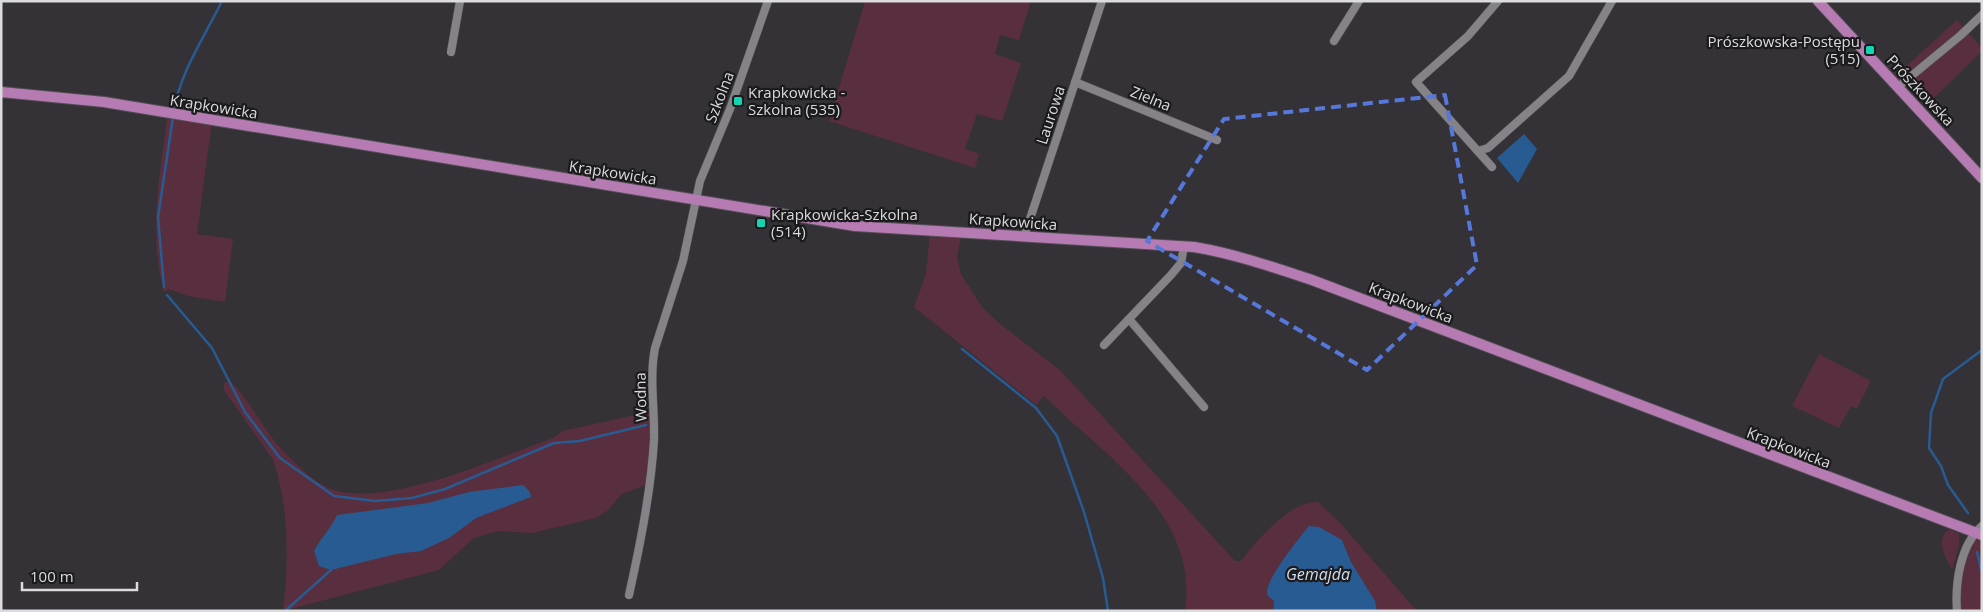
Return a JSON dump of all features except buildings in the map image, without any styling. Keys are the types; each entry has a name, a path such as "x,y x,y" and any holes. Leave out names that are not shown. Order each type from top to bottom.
{"main road":[{"name":"Prószkowska","path":"1818,1 1982,178"},
{"name":"Krapkowicka","path":"1,92 104,102 694,201 855,226 1184,246 1237,255 1307,278 1979,531"}],"street":[{"path":"451,52 460,1"},
{"name":"Szkolna","path":"694,201 700,181 745,68 768,1"},
{"name":"Laurowa","path":"1024,237 1102,1"},
{"path":"1334,41 1359,1"},
{"path":"1492,167 1416,82 1468,36 1498,1"},
{"path":"1478,151 1488,148 1569,76 1612,1"},
{"path":"1898,87 1961,35 1982,14"},
{"name":"Zielna","path":"1075,82 1217,140"},
{"name":"Wodna","path":"629,595 654,442 653,362 683,262 694,201"},
{"path":"1104,345 1180,263 1184,246"},
{"path":"1129,319 1204,407"},
{"path":"1957,611 1956,594 1962,563 1979,531"}],"highlighted area":[{"path":"1445,95 1477,265 1367,370 1147,241 1224,119"}],"shaded area":[{"path":"865,1 1031,1 1019,40 1000,35 995,54 1021,63 1002,121 977,114 965,149 979,154 975,168 829,121"},
{"path":"1957,20 1982,48 1982,51 1928,104 1911,84 1898,87 1891,80"},
{"path":"168,113 212,121 197,234 233,239 225,302 188,296 169,289 164,292 159,270 156,225 159,180"},
{"path":"930,231 962,233 957,257 961,274 982,307 999,323 1061,371 1235,561 1241,561 1265,533 1286,515 1308,503 1318,502 1341,524 1417,611 1377,611 1374,601 1351,562 1342,540 1270,598 1274,601 1273,611 1185,611 1185,576 1177,545 1163,516 1143,490 1119,465 1044,396 1036,405 914,307 926,274"},
{"path":"1819,354 1871,381 1857,409 1851,406 1839,428 1792,406"},
{"path":"230,381 245,398 272,438 288,456 316,480 334,490 357,493 384,492 414,486 474,468 553,438 562,431 654,411 648,484 622,494 607,511 596,518 532,533 497,531 474,538 439,570 283,611 287,554 285,515 278,478 273,460 224,390 224,383"},
{"path":"1982,526 1982,611 1957,611 1962,563"},
{"path":"1950,529 1959,534 1959,545 1952,570 1942,543 1945,533"}],"water":[{"path":"1524,134 1537,149 1518,183 1497,158"},
{"path":"523,485 530,492 531,497 476,518 449,538 421,551 396,554 331,570 319,566 314,551 337,515 428,503 469,492"},
{"name":"Gemajda","path":"1309,526 1319,527 1342,540 1351,562 1375,601 1377,611 1273,611 1274,601 1268,595 1268,586 1284,558"}],"waterway":[{"path":"174,112 181,84 187,70 222,1"},
{"path":"164,287 158,217 173,117"},
{"path":"167,295 212,348 245,412 280,458 334,496 375,501 412,498 445,489 554,443 580,441 646,425"},
{"path":"962,349 1036,408 1057,436 1084,512 1103,578 1108,611"},
{"path":"1968,513 1948,485 1941,466 1929,448 1931,413 1943,379 1982,350"},
{"path":"1977,552 1982,573"},
{"path":"285,611 331,570"}],"place":[{"name":"Prószkowska-Postępu (515)","path":"1870,50"},
{"name":"Krapkowicka - Szkolna (535)","path":"738,101"},
{"name":"Krapkowicka-Szkolna (514)","path":"761,223"}]}
